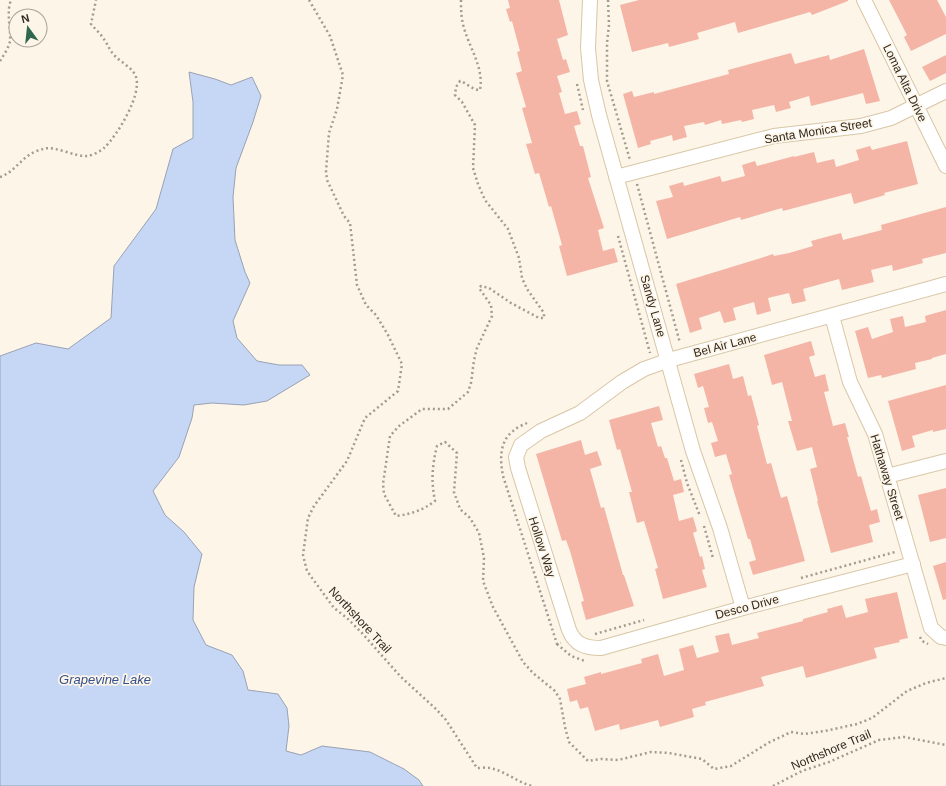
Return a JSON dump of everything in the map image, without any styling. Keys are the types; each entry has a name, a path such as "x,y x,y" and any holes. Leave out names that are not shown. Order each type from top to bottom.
{"street":[{"name":"Sandy Lane","path":"590,0 588,48 591,80 599,115 693,450 720,528 743,608"},
{"name":"Loma Alta Drive","path":"864,0 946,166"},
{"name":"Santa Monica Street","path":"616,177 774,136 861,126 891,118 946,91"},
{"name":"Bel Air Lane","path":"521,445 541,431 580,413 622,382 667,355 832,316 946,284"},
{"name":"Hathaway Street","path":"832,316 850,382 875,434 931,628 944,638"},
{"name":"Hollow Way","path":"521,445 516,457 518,468 569,630 577,642"},
{"path":"887,476 946,461"},
{"name":"Desco Drive","path":"577,642 590,648 601,648 743,608 913,564"}],"path":[{"path":"0,60 10,42 8,22 11,0"},
{"path":"0,177 4,176 30,154 45,148 64,151 75,155 89,156 103,149 114,137 131,108 137,89 136,77 108,48 104,38 91,24 96,0"},
{"name":"Northshore Trail","path":"309,0 330,36 343,75 337,109 329,133 326,171 328,180 344,216 350,223 357,285 366,305 376,315 388,335 402,364 398,391 366,418 347,461 314,506 308,518 303,556 307,571 334,608 348,618 389,664 446,720 477,768 489,768 503,772 521,783 532,786"},
{"name":"Northshore Trail","path":"461,0 462,21 478,63 481,85 480,90 475,90 465,82 460,81 456,87 455,95 462,102 475,125 473,168 485,200 508,229 516,246 522,278 527,289 544,313 544,318 539,318 511,303 489,288 481,286 479,288 491,305 492,316 477,348 468,392 448,409 422,410 399,426 390,436 383,484 384,494 396,516 411,514 425,508 435,501 432,467 437,446 445,442 457,453 454,492 460,509 470,518 478,533 484,558 483,581 493,607 523,662 533,673 554,691 560,699 564,727 570,742 588,761 601,759 618,760 651,752 669,753 702,759 714,770 731,766 768,743 791,732 804,734 857,724 872,718 907,691 926,683 946,678"},
{"path":"608,0 609,24 607,43 607,81 634,172 680,345 667,355 647,354"},
{"path":"534,420 513,430 506,438 502,447 500,461 503,476 557,644 577,642 650,619"},
{"path":"797,579 895,552 899,567"},
{"name":"Northshore Trail","path":"773,786 802,771 829,762 879,740 904,737 946,745"}],"water":[{"name":"Grapevine Lake","path":"189,72 231,85 252,77 261,96 236,168 233,197 235,240 250,283 233,321 237,338 257,361 279,365 302,365 310,375 267,401 244,405 212,403 194,405 192,418 179,457 153,491 165,515 184,532 202,554 194,587 193,620 206,645 232,655 243,671 248,690 278,694 287,708 289,726 286,751 301,755 322,746 370,752 404,769 419,780 423,786 0,786 0,356 36,343 68,349 111,318 114,266 156,209 173,149 193,138 193,102"}],"building":[{"path":"508,0 559,0 568,35 557,39 563,60 566,59 570,72 557,76 562,92 559,93 565,114 577,111 581,124 574,126 580,146 583,146 591,177 588,178 604,228 598,230 603,251 614,248 618,262 567,276 559,246 562,245 551,206 549,207 539,173 535,174 526,144 532,143 522,108 526,107 516,73 522,71 517,52 520,51 512,21 510,22 506,9 510,8"},
{"path":"639,0 848,1 812,15 810,12 738,33 735,22 697,33 699,39 669,47 668,43 632,52 620,5"},
{"path":"889,0 937,0 946,17 946,34 911,51 904,37 907,35"},
{"path":"864,49 880,101 866,104 863,93 811,106 809,96 789,102 791,108 776,112 774,105 752,110 754,119 742,122 741,120 722,124 721,120 705,125 704,122 684,126 687,137 673,141 672,135 650,141 651,144 638,148 623,94 632,91 634,97 654,92 654,94 729,74 728,70 791,53 795,64 829,55 830,60"},
{"path":"946,55 946,73 930,81 922,67"},
{"path":"907,141 918,184 884,193 885,195 854,204 851,193 783,211 782,208 741,220 740,217 667,239 656,201 673,197 669,186 683,182 684,186 720,176 722,182 745,176 742,165 755,161 757,166 814,152 817,163 834,159 836,167 859,160 856,150 870,146 872,150"},
{"path":"946,207 946,253 922,259 923,263 893,271 892,265 871,270 874,282 842,290 839,279 803,289 806,301 792,304 789,293 768,298 771,311 757,315 754,302 733,308 736,320 724,323 720,311 699,318 702,329 690,333 676,284 773,254 774,256 789,253 813,246 811,241 841,233 843,240 882,230 881,225"},
{"path":"946,310 946,354 915,363 916,369 882,378 881,375 868,378 855,331 868,327 872,339 893,332 890,319 903,316 905,327 926,322 925,316"},
{"path":"811,341 815,355 809,357 815,377 825,374 829,391 824,392 833,426 845,423 849,437 847,437 858,477 861,476 871,511 877,509 880,522 869,525 873,542 831,553 810,469 817,467 812,447 797,451 788,421 792,421 782,382 772,385 764,355"},
{"path":"729,364 733,379 743,376 748,396 751,395 767,464 771,463 781,498 787,496 805,561 753,575 749,562 756,560 750,539 748,539 729,475 732,474 726,454 715,457 711,443 718,441 712,422 708,423 704,408 709,407 703,386 698,388 694,374"},
{"path":"946,385 946,429 933,432 933,430 912,436 915,447 902,451 888,401"},
{"path":"659,406 663,420 651,423 658,447 661,446 665,458 667,458 674,481 681,479 684,492 673,495 679,521 693,517 697,531 693,533 700,557 702,556 705,569 702,570 707,587 663,599 655,569 658,568 644,521 637,523 629,492 632,492 620,449 617,450 609,420"},
{"path":"581,440 585,455 597,451 602,465 590,469 601,508 604,507 623,575 634,606 586,620 581,602 584,601 570,551 566,540 562,541 536,454"},
{"path":"946,488 946,538 930,542 918,495"},
{"path":"946,562 946,599 943,600 933,566"},
{"path":"897,592 908,638 899,640 900,642 874,648 877,658 806,678 803,666 761,677 764,686 705,702 706,705 692,709 694,717 660,727 658,720 620,730 619,724 595,731 588,707 580,709 577,700 570,702 567,689 586,684 584,677 642,663 641,659 658,654 664,676 684,670 679,649 693,645 697,658 719,652 715,636 729,633 732,645 759,638 757,633 803,621 803,619 828,612 827,609 842,605 846,618 868,612 865,599"}]}
